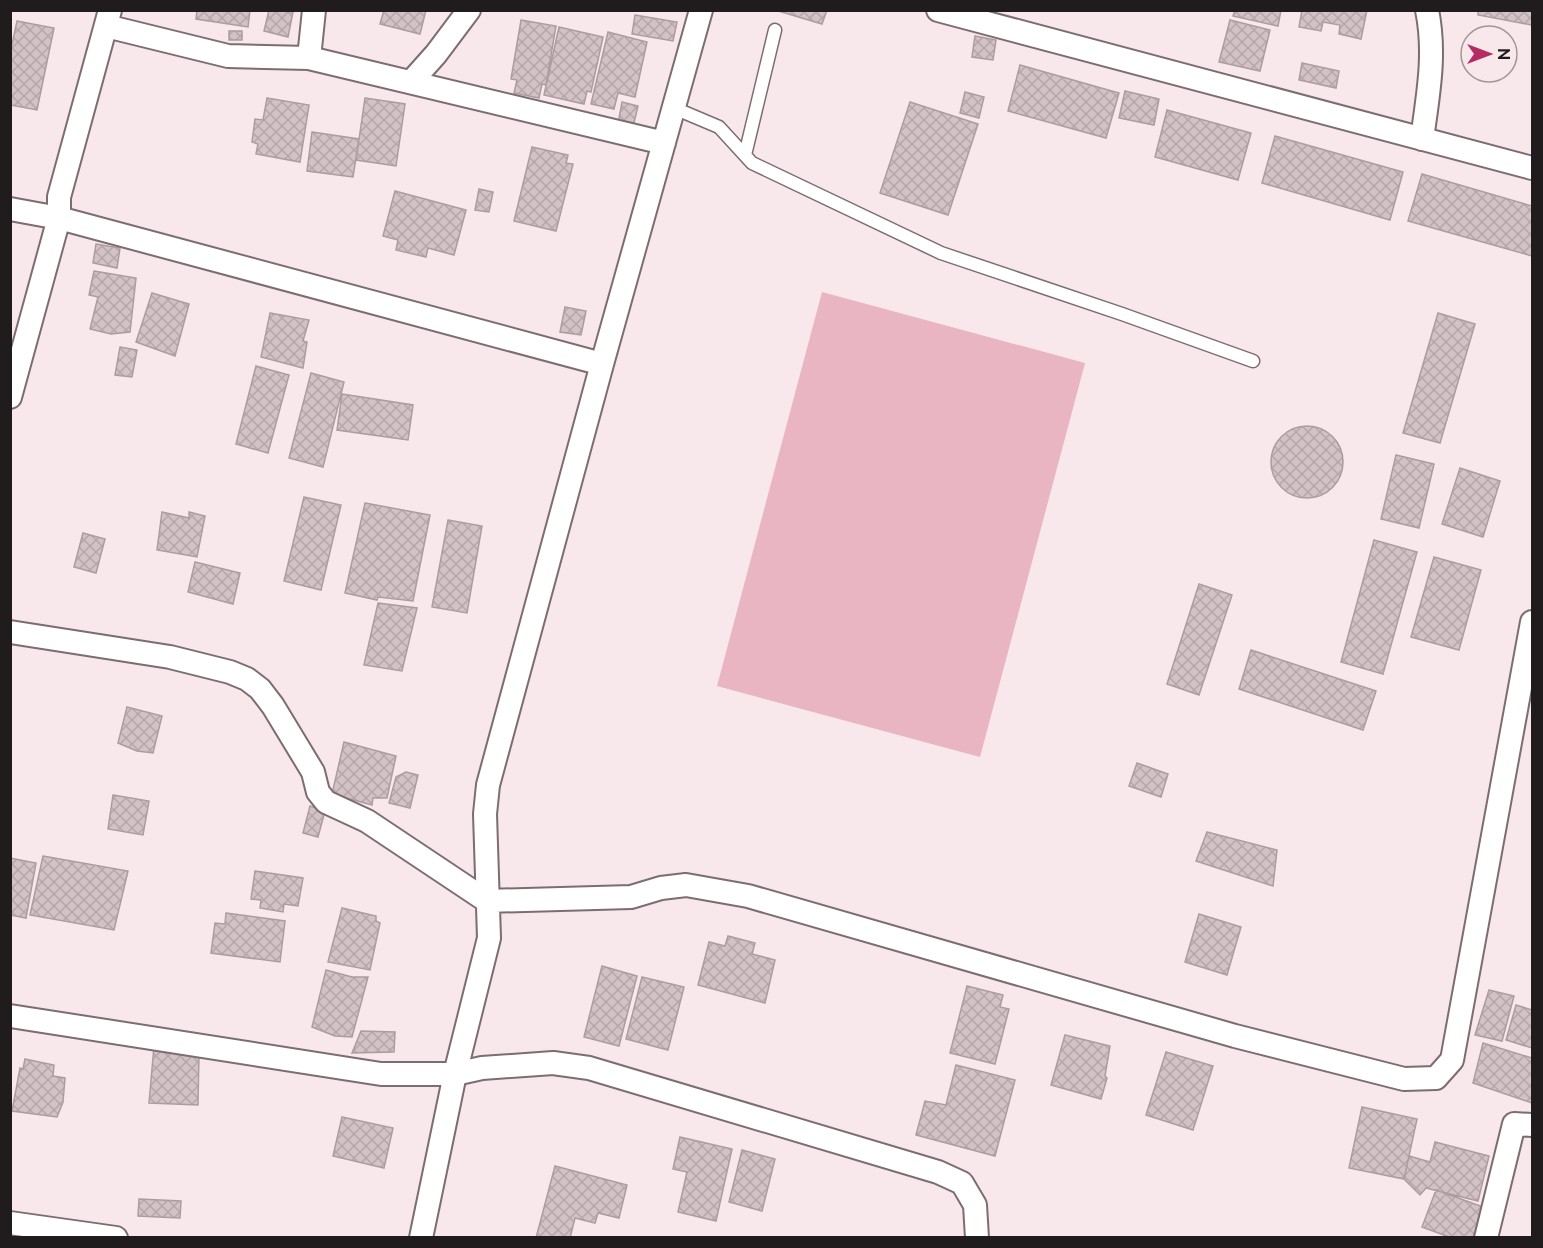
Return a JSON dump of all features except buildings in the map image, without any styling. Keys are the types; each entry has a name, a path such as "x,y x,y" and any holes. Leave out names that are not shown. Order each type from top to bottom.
{"street":[{"path":"309,58 315,10"},
{"path":"411,82 436,54 469,10"},
{"path":"421,1238 455,1074 489,938 485,814 488,785 701,10"},
{"path":"938,10 1533,168"},
{"path":"1422,139 1432,61 1432,36 1428,10"},
{"path":"10,397 59,218 59,197 108,18 228,56 309,58 664,143"},
{"path":"10,209 59,218 602,364"},
{"path":"10,632 170,657 247,679 260,689 273,706 313,772 318,792 326,802 367,821 487,902 631,897 661,888 686,885 748,896 1235,1036 1404,1079 1436,1078 1452,1060 1533,622"},
{"path":"10,1017 381,1074 455,1074 482,1068 553,1063 589,1068 938,1172 962,1183 975,1205 977,1238"},
{"path":"1486,1238 1514,1124 1533,1125"},
{"path":"10,1223 69,1234 116,1238"}],"lane":[{"path":"745,155 775,30"},
{"path":"674,108 719,128 752,163 941,254 1122,314 1253,361"}],"shaded area":[{"path":"822,292 1085,363 980,757 717,686"}]}
